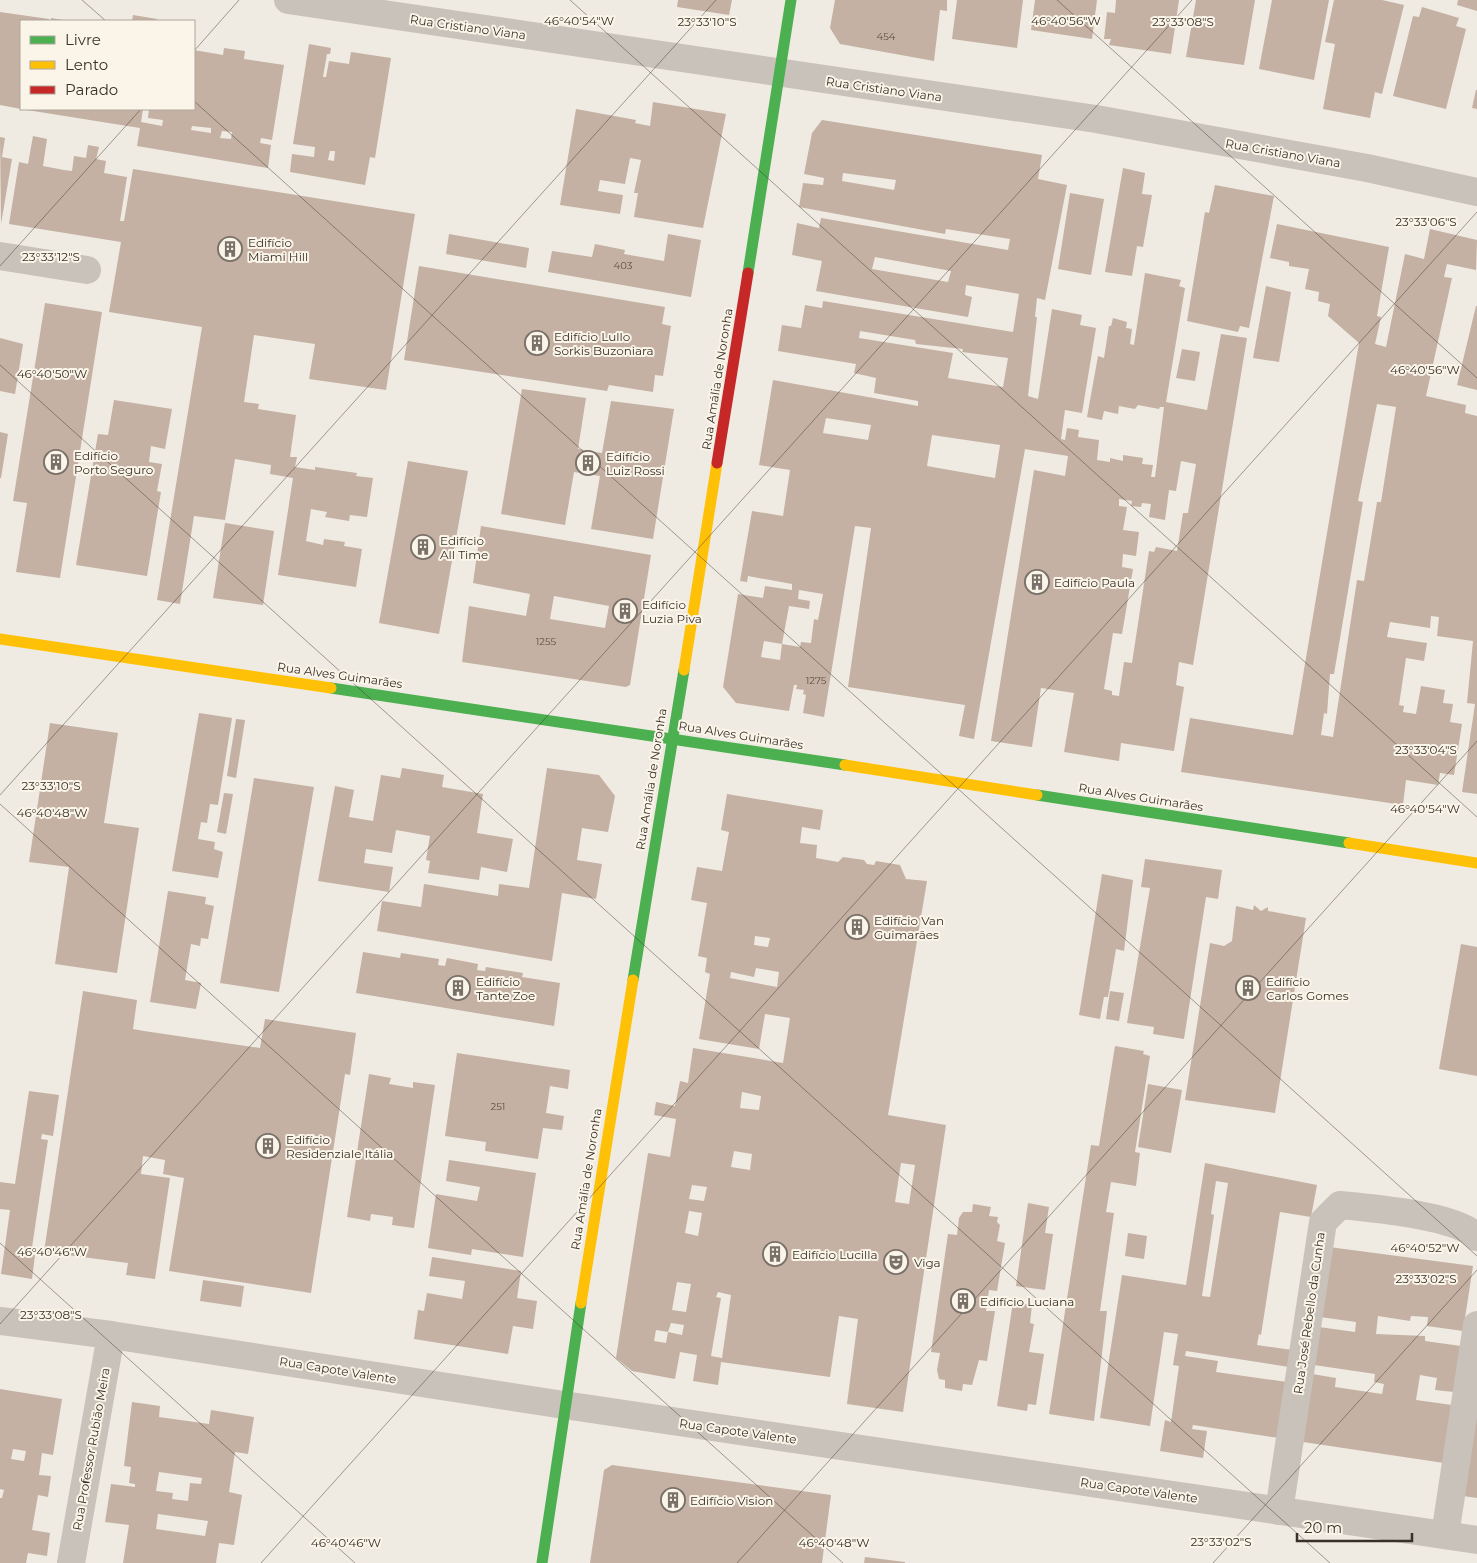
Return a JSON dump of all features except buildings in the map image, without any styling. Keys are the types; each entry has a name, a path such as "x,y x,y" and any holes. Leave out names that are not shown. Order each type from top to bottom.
{"street":[{"name":"Rua Cristiano Viana","path":"288,0 1096,119 1367,168 1477,192"},
{"name":"Rua Amália de Noronha","path":"542,1563 564,1405 671,738 781,72 791,0"},
{"path":"0,256 87,270"},
{"name":"Rua Alves Guimarães","path":"0,639 671,738 1477,863"},
{"name":"Rua José Rebello da Cunha","path":"1279,1510 1323,1222 1340,1205 1370,1208 1456,1224 1477,1237"},
{"name":"Rua Capote Valente","path":"0,1322 111,1335 564,1405 1477,1540"},
{"path":"1445,1535 1477,1325"},
{"name":"Rua Professor Rubião Meira","path":"71,1563 111,1335"}],"traffic: fast":[{"path":"748,273 791,0"},
{"path":"633,980 684,670"},
{"path":"331,688 845,765"},
{"path":"1037,795 1349,843"},
{"path":"542,1563 581,1303"}],"traffic: slow":[{"path":"684,670 717,463"},
{"path":"0,639 331,688"},
{"path":"845,765 1037,795"},
{"path":"1349,843 1477,863"},
{"path":"581,1303 633,980"}],"traffic: jam":[{"path":"717,463 748,273"}],"place":[{"name":"Edifício Miami Hill","path":"230,249"},
{"name":"Edifício Lullo Sorkis Buzoniara","path":"537,343"},
{"name":"Edifício Porto Seguro","path":"56,462"},
{"name":"Edifício Luiz Rossi","path":"588,463"},
{"name":"Edifício All Time","path":"423,547"},
{"name":"Edifício Paula","path":"1037,582"},
{"name":"Edifício Luzia Piva","path":"625,611"},
{"name":"Edifício Van Guimarães","path":"857,927"},
{"name":"Edifício Tante Zoe","path":"458,988"},
{"name":"Edifício Carlos Gomes","path":"1248,988"},
{"name":"Edifício Residenziale Itália","path":"268,1146"},
{"name":"Edifício Lucilla","path":"775,1254"},
{"name":"Viga","path":"896,1262"},
{"name":"Edifício Luciana","path":"963,1301"},
{"name":"Edifício Vision","path":"673,1500"}]}
